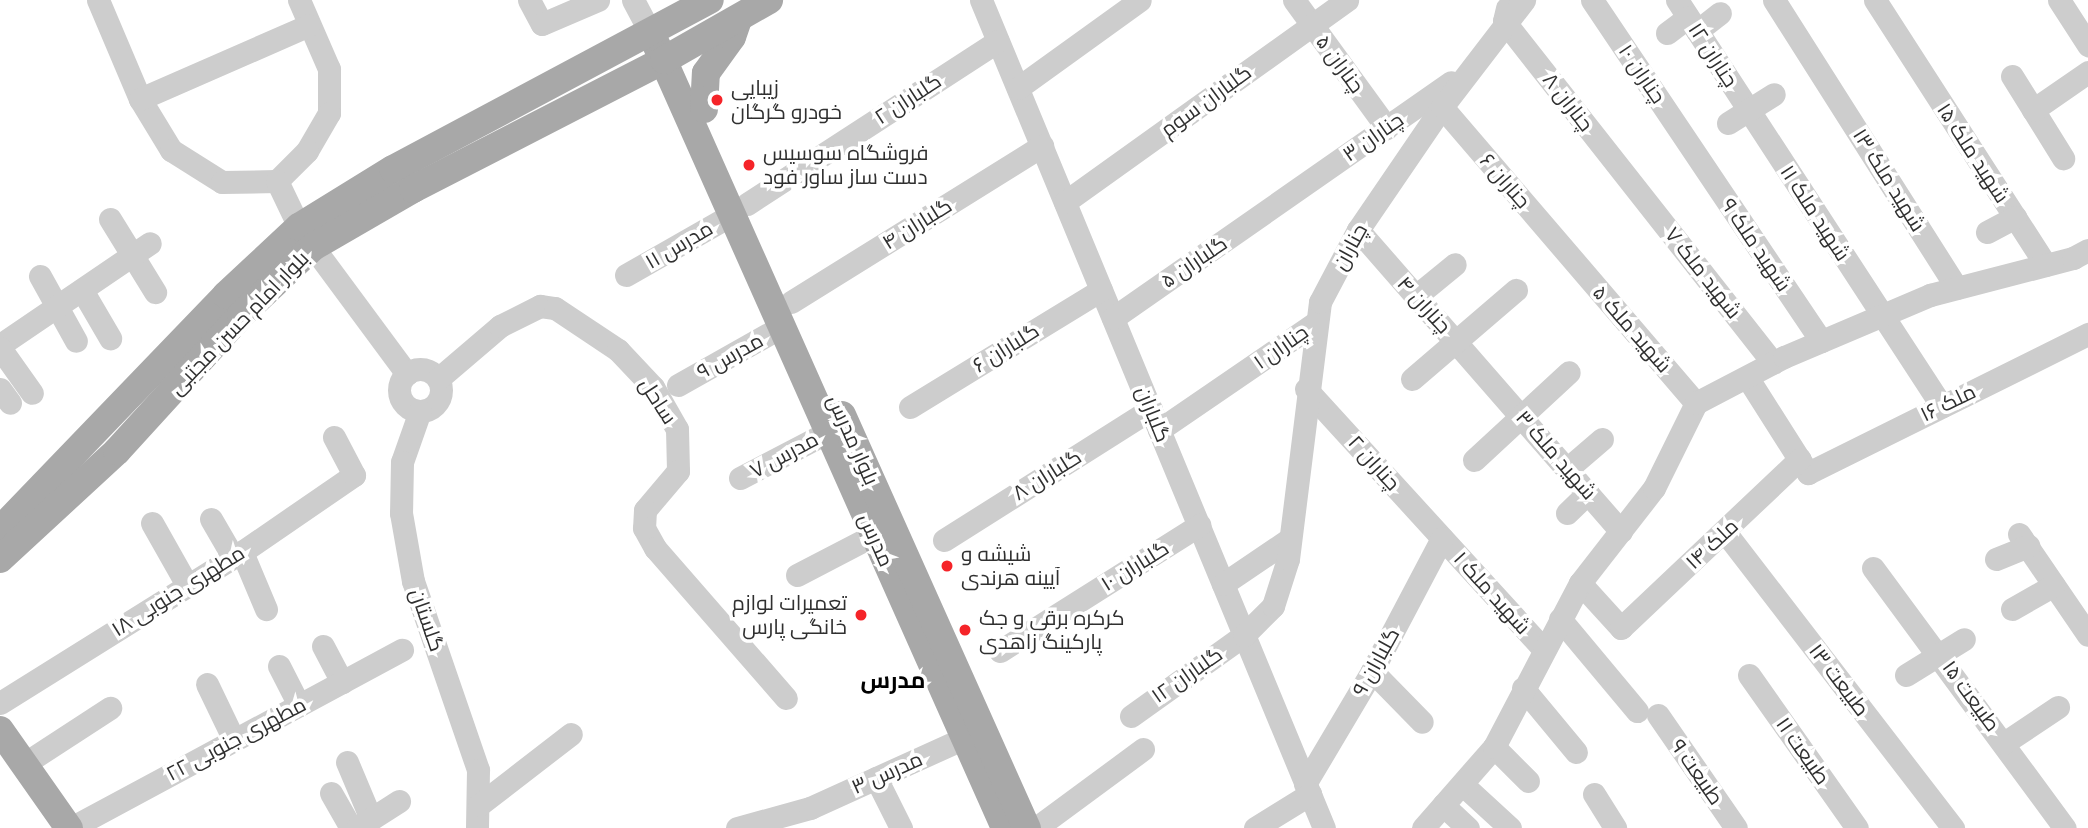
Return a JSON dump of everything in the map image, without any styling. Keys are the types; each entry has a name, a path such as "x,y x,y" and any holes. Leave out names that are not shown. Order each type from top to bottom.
{"main road":[{"name":"بلوار امام حسن مجتبی","path":"507,125 710,0"},
{"name":"بلوار امام حسن مجتبی","path":"0,530 226,295 393,169 664,60 769,0"},
{"path":"704,109 706,73 718,51 733,37 740,17"},
{"path":"651,34 739,209"},
{"name":"بلوار مدرس","path":"664,60 704,109 739,209 786,315 941,660 1027,828"},
{"name":"بلوار امام حسن مجتبی","path":"0,559 117,451 241,315 306,237"},
{"name":"مدرس","path":"786,315 828,432 874,535 941,660 964,738 1004,828"},
{"path":"0,730 70,828"}],"street":[{"path":"98,0 140,99 171,150 187,164 222,182 277,181 307,151 329,113 330,69 299,0"},
{"path":"529,0 542,24 598,0"},
{"path":"634,0 651,34"},
{"name":"گلباران","path":"981,0 1324,828"},
{"path":"1018,88 1140,0"},
{"name":"۵ چناران","path":"1294,0 1387,128"},
{"name":"گلباران سوم","path":"1065,202 1347,0"},
{"name":"چناران","path":"1288,540 1306,389 1320,302 1359,230 1471,68 1506,10 1524,0"},
{"name":"چناران ۱۰","path":"1592,0 1692,148"},
{"name":"شهید ملک ۱۳","path":"1774,0 1957,288"},
{"name":"شهید ملک ۱۵","path":"1875,0 2046,265"},
{"path":"2059,0 2088,45"},
{"name":"چناران ۸","path":"1506,10 1632,184"},
{"path":"1667,33 1687,16 1720,13"},
{"name":"چناران ۱۲","path":"1687,16 1749,111"},
{"path":"140,99 309,25"},
{"name":"گلباران ۲","path":"739,209 998,41"},
{"name":"چناران ۳","path":"1276,206 1471,68"},
{"path":"2033,110 2088,72"},
{"path":"2012,76 2063,158"},
{"path":"1728,123 1774,94"},
{"name":"چناران ۶","path":"1442,107 1569,254"},
{"name":"شهید ملک ۱۱","path":"1749,111 1942,406"},
{"name":"گلباران ۴","path":"786,315 1042,146"},
{"name":"شهید ملک ۹","path":"1692,148 1821,341"},
{"path":"277,181 306,237 407,374"},
{"name":"شهید ملک ۷","path":"1632,184 1773,363"},
{"name":"گلباران ۵","path":"1113,318 1276,206"},
{"name":"مدرس ۱۱","path":"626,275 739,209"},
{"path":"1987,232 2015,217"},
{"path":"110,219 141,250 155,292"},
{"name":"۴ چناران","path":"1359,230 1490,380"},
{"path":"33,393 0,346 141,250"},
{"path":"1423,828 1494,747 1543,649 1580,583 1654,488 1696,402 1773,363 1882,316 1957,288 2046,265 2088,250"},
{"name":"شهید ملک ۵","path":"1569,254 1696,402"},
{"path":"1416,296 1455,264"},
{"path":"40,276 76,341"},
{"path":"82,290 110,338"},
{"name":"گلباران ۶","path":"910,407 1101,290"},
{"path":"1412,379 1516,290"},
{"name":"ساحل","path":"438,380 500,326 540,306 555,308 618,350 653,387 677,429 678,471 645,510 644,527 655,548 786,698"},
{"name":"مدرس ۹","path":"678,385 786,315"},
{"name":"چناران ۱","path":"1155,419 1244,373 1317,322"},
{"name":"ملک ۱۶","path":"1804,466 1942,406 2088,334"},
{"path":"425,370 438,380 439,398 420,411 408,408 400,396 407,374 425,370"},
{"path":"1474,460 1569,372"},
{"path":"1746,377 1804,466"},
{"name":"۳ شهید ملک","path":"1490,380 1621,531"},
{"name":"۲ چناران","path":"1306,389 1442,538"},
{"name":"گلستان","path":"420,411 402,462 401,513 413,581 478,770 478,817"},
{"name":"گلباران ۸","path":"944,540 1155,419"},
{"name":"مدرس ۷","path":"740,478 828,432"},
{"name":"۱۸ مطهری جنوبی","path":"0,704 186,583 237,554 354,475 334,437"},
{"path":"1567,469 1602,439"},
{"name":"ملک ۱۴","path":"1580,583 1621,628 1725,532 1804,466"},
{"path":"1567,513 1588,493"},
{"path":"211,519 237,554 266,609"},
{"path":"152,523 186,583"},
{"name":"گلباران ۱۰","path":"1000,651 1199,525"},
{"name":"طبیعت ۱۳","path":"1725,532 1952,828"},
{"path":"797,575 874,535"},
{"name":"۱ شهید ملک","path":"1442,538 1543,649"},
{"name":"۹ گلباران","path":"1307,789 1442,538"},
{"path":"1223,584 1288,540"},
{"name":"گلباران ۱۲","path":"1130,716 1244,635 1273,606 1285,571 1288,540"},
{"path":"1996,559 2024,540 2088,635"},
{"name":"طبیعت ۱۵","path":"1873,568 1942,656 2065,828"},
{"path":"2012,608 2054,585"},
{"name":"طبیعت ۹","path":"1560,619 1647,713 1736,828"},
{"path":"1906,676 1942,656 1964,639"},
{"path":"323,646 342,682"},
{"name":"مطهری جنوبی ۲۲","path":"70,828 402,650"},
{"path":"279,666 299,705"},
{"path":"1372,671 1422,722"},
{"name":"طبیعت ۱۱","path":"1749,675 1857,828"},
{"path":"207,684 234,740"},
{"path":"1523,688 1576,752"},
{"path":"24,764 110,708"},
{"path":"2004,743 2058,708"},
{"path":"478,817 571,734"},
{"name":"مدرس ۳","path":"737,828 812,818 876,778 964,738"},
{"path":"1494,747 1528,781"},
{"path":"1037,828 1143,750"},
{"path":"347,762 360,825"},
{"path":"876,778 901,828"},
{"path":"1462,784 1510,828"},
{"path":"1255,828 1307,789"},
{"path":"331,793 360,825"},
{"path":"1594,794 1615,828"},
{"path":"360,825 399,801"},
{"path":"1443,805 1468,828"}],"place":[{"name":"زیبایی خودرو گرگان","path":"717,100"},
{"name":"فروشگاه سوسیس دست ساز ساور فود","path":"749,165"},
{"name":"شیشه و آیینه هرندی","path":"947,566"},
{"name":"تعمیرات لوازم خانگی پارس","path":"861,615"},
{"name":"کرکره برقی و جک پارکینگ زاهدی","path":"965,630"}],"district":[{"name":"مدرس","path":"893,680"}]}
